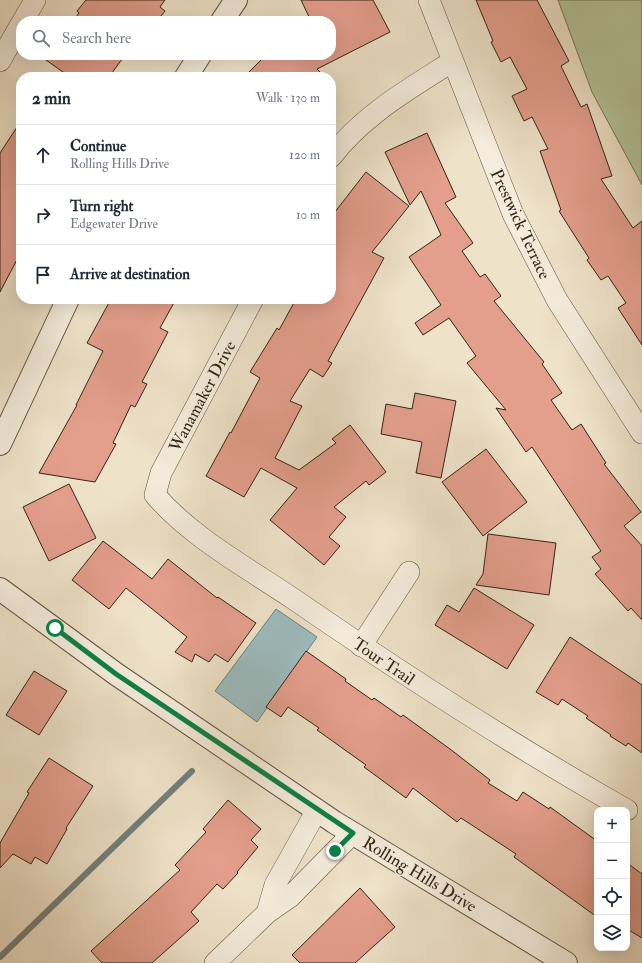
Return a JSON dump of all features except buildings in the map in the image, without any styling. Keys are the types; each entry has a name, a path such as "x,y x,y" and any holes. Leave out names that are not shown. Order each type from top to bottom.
{"street":[{"path":"26,16 35,0"},
{"path":"225,16 236,0"},
{"name":"Prestwick Terrace","path":"429,0 519,228 556,300 642,433"},
{"path":"0,61 16,33"},
{"path":"189,72 197,60"},
{"path":"336,151 346,138 386,104 453,61"},
{"path":"0,444 66,304"},
{"name":"Wanamaker Drive","path":"155,494 161,473 250,304"},
{"name":"Tour Trail","path":"155,494 171,514 362,646 539,760 622,807"},
{"path":"362,646 410,572"},
{"name":"Rolling Hills Drive","path":"0,589 116,674 317,810 566,963"},
{"path":"266,913 275,885 317,810"},
{"name":"Tour Trail","path":"630,812 642,819"},
{"path":"215,963 266,913 290,897 353,833"}],"green space":[{"path":"558,0 642,0 642,185 592,92"}],"water":[{"path":"276,609 317,637 257,722 215,691"}],"waterway":[{"path":"0,957 192,771"}],"route":[{"path":"55,628 116,674 182,720 334,822 353,833 335,851"}]}
